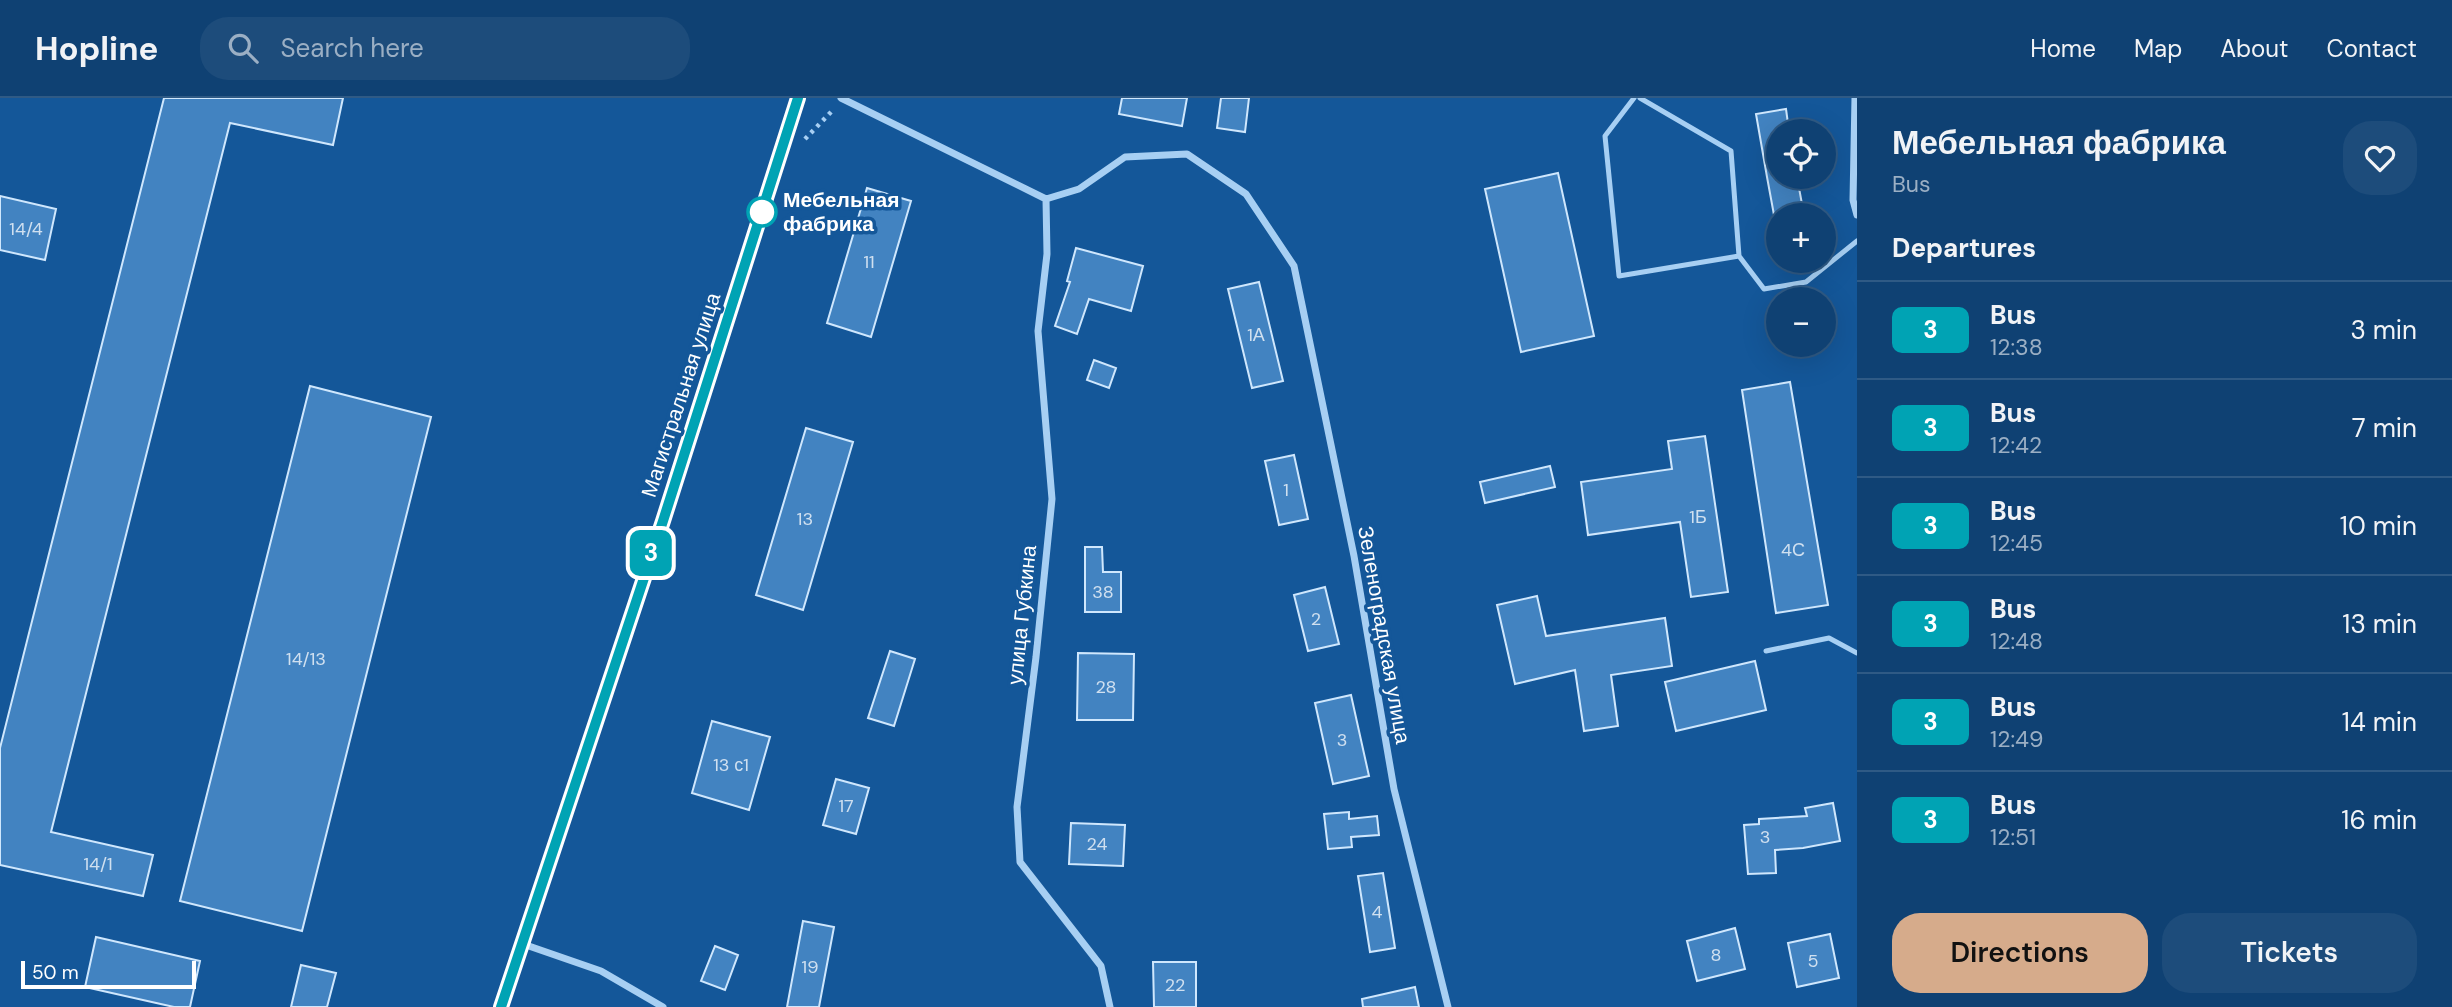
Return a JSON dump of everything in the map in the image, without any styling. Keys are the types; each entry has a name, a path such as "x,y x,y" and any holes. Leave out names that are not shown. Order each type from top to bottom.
{"main road":[{"name":"Магистральная улица","path":"501,1007 679,471 798,98"}],"street":[{"path":"1855,98 1853,200 1857,215"},
{"path":"842,99 1046,199"},
{"name":"Зеленоградская улица","path":"1046,199 1079,189 1125,157 1187,154 1246,194 1294,266 1353,556 1394,789 1448,1007"},
{"name":"улица Губкина","path":"1046,199 1047,254 1038,331 1052,499 1017,807 1020,862 1101,966 1110,1007"},
{"path":"523,944 601,971 663,1007"}],"lane":[{"path":"1634,98 1605,136 1619,276 1739,256"},
{"path":"1640,98 1731,151 1739,256 1764,289 1806,282 1857,241"},
{"path":"1766,651 1829,638 1857,653"}],"path":[{"path":"799,144 842,99"}],"building":[{"path":"164,98 343,98 333,145 230,123 51,832 153,855 143,896 0,865 0,748"},
{"path":"1122,98 1187,98 1182,126 1119,114"},
{"path":"1221,98 1249,98 1245,132 1217,128"},
{"path":"1786,109 1787,119 1766,119 1766,170 1756,114"},
{"path":"1558,173 1594,336 1521,352 1485,189"},
{"path":"867,188 911,201 871,337 827,323"},
{"path":"1769,189 1799,189 1802,203 1772,203"},
{"path":"0,196 56,209 45,260 0,250"},
{"path":"1076,248 1143,266 1131,311 1089,299 1077,334 1055,326 1070,282 1067,281"},
{"path":"1259,282 1283,381 1252,388 1228,289"},
{"path":"1094,360 1116,368 1109,388 1087,380"},
{"path":"1790,382 1828,605 1776,613 1742,390"},
{"path":"310,386 431,417 302,931 180,901"},
{"path":"806,428 853,442 803,610 756,595"},
{"path":"1705,436 1728,592 1691,597 1680,522 1588,535 1581,482 1672,469 1668,441"},
{"path":"1294,455 1308,519 1279,525 1265,461"},
{"path":"1550,466 1555,487 1485,503 1480,482"},
{"path":"1085,547 1102,547 1103,572 1121,572 1121,612 1085,612"},
{"path":"1325,587 1339,644 1308,651 1294,595"},
{"path":"1537,596 1546,636 1665,618 1672,666 1611,675 1618,726 1584,731 1575,670 1515,684 1497,605"},
{"path":"890,651 915,659 894,726 868,718"},
{"path":"1078,653 1134,654 1133,720 1077,720"},
{"path":"1755,661 1766,710 1676,731 1665,682"},
{"path":"1351,695 1369,776 1333,784 1315,703"},
{"path":"712,721 770,737 749,810 692,793"},
{"path":"836,779 869,788 856,834 823,825"},
{"path":"1833,803 1840,841 1775,850 1776,873 1748,874 1744,825 1759,824 1759,819 1807,816 1805,808"},
{"path":"1349,812 1349,819 1377,816 1379,835 1351,837 1352,847 1328,849 1324,814"},
{"path":"1071,823 1125,825 1123,866 1069,864"},
{"path":"1383,873 1395,948 1370,952 1358,876"},
{"path":"803,921 834,927 819,1007 787,1007"},
{"path":"1735,928 1745,969 1697,981 1687,941"},
{"path":"1830,934 1839,978 1797,987 1788,943"},
{"path":"96,937 200,961 190,1007 174,1007 85,987"},
{"path":"715,946 738,955 725,990 701,981"},
{"path":"1153,962 1196,962 1196,1007 1154,1007"},
{"path":"301,965 336,973 327,1007 291,1007"},
{"path":"1415,987 1419,1007 1363,1007 1362,999"}],"bus line":[{"name":"3","path":"501,1007 663,521 798,98"}],"place":[{"name":"Мебельная фабрика","path":"762,212"}]}
